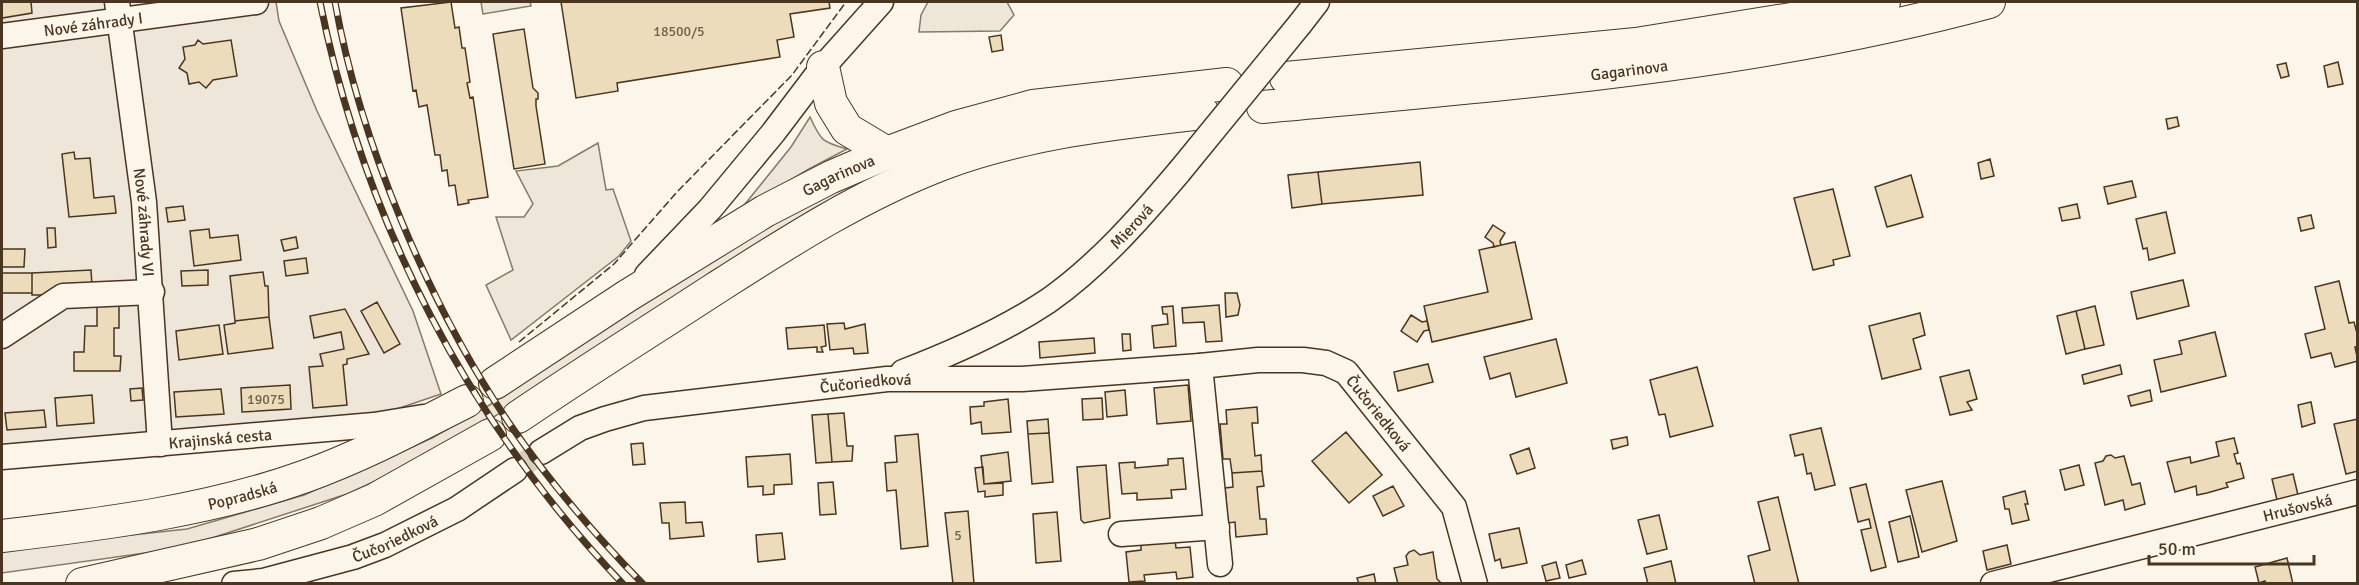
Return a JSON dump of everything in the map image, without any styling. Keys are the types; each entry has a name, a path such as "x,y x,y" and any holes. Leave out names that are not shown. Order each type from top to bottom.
{"main road":[{"name":"Gagarinova","path":"1286,78 1636,44 1884,2"},
{"name":"Gagarinova","path":"1263,107 1514,83 1793,46 1989,2"},
{"path":"823,67 831,102 847,129 887,153"},
{"name":"Gagarinova","path":"495,383 627,296 785,200 887,153 956,127 1033,106 1227,84"},
{"name":"Gagarinova","path":"518,417 800,234 854,204 911,177 973,154 1049,135 1116,123 1203,113"},
{"name":"Popradská","path":"2,536 138,517 224,500 265,489 343,462 467,401"},
{"path":"82,584 258,544 321,523 374,500 490,435"}],"street":[{"name":"Nové záhrady I","path":"2,36 118,12 256,2"},
{"path":"627,296 710,209 773,133 823,67 880,2"},
{"name":"Mierová","path":"887,379 964,347 1048,300 1118,241 1179,172 1317,2"},
{"name":"Nové záhrady VI","path":"118,12 144,202 152,292 160,444"},
{"path":"2,336 63,296 152,292"},
{"name":"Čučoriedková","path":"541,452 580,428 644,408 887,379 1022,379 1258,360 1303,360 1326,363 1346,372 1454,507 1475,584"},
{"path":"1200,366 1220,564"},
{"name":"Krajinská cesta","path":"2,456 374,424 439,415"},
{"name":"Čučoriedková","path":"234,584 264,582 353,557 385,545 457,508 515,470"},
{"name":"Hrušovská","path":"1993,584 2358,492"},
{"path":"1121,534 1216,527"}],"shaded area":[{"path":"2,2 276,2 279,21 317,111 413,311 441,394 376,416 2,449"},
{"path":"481,2 530,2 531,6 483,14"},
{"path":"928,2 1007,2 1014,15 1000,31 919,32 921,15"},
{"path":"810,117 823,139 847,149 741,209 791,147"},
{"path":"598,143 606,190 613,189 631,241 619,256 511,340 486,285 513,270 496,217 524,217 533,204 516,171 558,166"},
{"path":"890,164 896,169 432,455 347,494 181,548 2,573 2,549 187,529 304,495 432,438 488,406 728,247"}],"building":[{"path":"2,2 31,2 32,13 2,18"},
{"path":"451,2 455,28 459,27 462,48 465,48 470,82 467,83 470,98 473,97 488,197 468,200 469,203 458,205 455,185 449,186 447,170 442,171 440,155 435,155 427,105 419,107 416,90 413,91 401,8"},
{"path":"561,2 829,2 830,8 790,14 794,37 777,40 780,57 617,83 618,91 576,98"},
{"path":"524,29 533,88 538,93 536,106 545,164 514,169 493,34"},
{"path":"1001,35 1003,50 992,52 989,37"},
{"path":"198,40 203,44 231,40 237,76 213,80 206,88 199,82 189,84 187,73 179,68 185,59 183,47 195,45"},
{"path":"2338,62 2343,84 2328,87 2324,66"},
{"path":"2286,63 2289,76 2281,78 2277,65"},
{"path":"2177,117 2179,126 2168,129 2166,119"},
{"path":"74,152 75,159 90,158 94,198 114,196 116,213 69,217 62,154"},
{"path":"1990,159 1994,176 1981,179 1978,163"},
{"path":"1420,162 1423,195 1322,204 1318,172"},
{"path":"1318,172 1322,204 1292,208 1288,175"},
{"path":"1911,175 1923,217 1887,227 1875,187"},
{"path":"2132,181 2136,197 2108,204 2104,187"},
{"path":"1833,189 1850,256 1833,260 1834,265 1813,270 1794,198"},
{"path":"2077,204 2080,218 2062,221 2059,208"},
{"path":"183,206 185,220 168,222 166,208"},
{"path":"2166,212 2175,253 2149,260 2147,248 2143,249 2136,219"},
{"path":"2311,215 2314,228 2301,231 2298,218"},
{"path":"1493,225 1505,233 1500,241 1501,245 1494,247 1493,243 1485,237"},
{"path":"47,228 55,228 56,247 48,248"},
{"path":"209,229 210,238 238,235 241,260 194,266 190,231"},
{"path":"296,237 298,248 284,251 281,240"},
{"path":"1515,242 1532,319 1432,342 1424,306 1488,292 1479,250"},
{"path":"2,249 25,249 24,267 2,267"},
{"path":"306,258 308,273 286,276 284,261"},
{"path":"91,270 92,286 48,295 32,295 32,273"},
{"path":"208,270 208,285 182,286 181,271"},
{"path":"263,272 265,286 268,286 269,317 235,321 230,276"},
{"path":"2,273 32,273 32,293 2,293"},
{"path":"2183,280 2189,306 2137,319 2131,292"},
{"path":"2339,281 2349,323 2354,322 2358,337 2358,347 2355,347 2358,361 2335,367 2331,353 2311,358 2305,334 2325,329 2315,287"},
{"path":"1225,293 1237,293 1240,305 1238,315 1226,317"},
{"path":"377,302 400,344 384,353 361,311"},
{"path":"1219,305 1222,341 1206,342 1204,322 1183,323 1182,308"},
{"path":"97,306 119,306 119,328 114,328 114,356 121,356 120,371 74,371 74,352 84,352 85,326 97,326"},
{"path":"1173,306 1176,346 1154,348 1152,326 1168,324 1167,314 1163,314 1162,307"},
{"path":"2095,306 2104,345 2085,349 2076,311"},
{"path":"345,309 369,354 347,359 347,364 343,365 347,405 313,408 309,367 323,366 320,354 344,349 341,332 314,338 310,316"},
{"path":"2076,311 2085,349 2066,354 2057,316"},
{"path":"1920,313 1925,335 1913,339 1921,369 1882,379 1869,326"},
{"path":"1411,315 1422,322 1427,321 1429,330 1424,331 1417,342 1401,331"},
{"path":"269,317 273,348 228,354 224,325 235,323 235,321"},
{"path":"844,323 845,329 865,324 868,353 854,354 853,348 830,350 827,324"},
{"path":"219,325 223,354 179,360 176,331"},
{"path":"824,325 826,346 821,347 823,352 817,352 817,347 788,349 786,328"},
{"path":"2215,332 2226,376 2161,392 2154,360 2182,354 2179,341"},
{"path":"1122,334 1130,334 1131,350 1123,351"},
{"path":"1094,338 1095,353 1040,358 1039,342"},
{"path":"1556,339 1567,383 1516,397 1510,373 1490,379 1484,357"},
{"path":"1428,364 1433,382 1398,391 1394,372"},
{"path":"2120,365 2122,374 2084,384 2082,375"},
{"path":"1697,367 1713,426 1670,437 1665,414 1659,415 1650,380"},
{"path":"1969,370 1977,399 1967,402 1972,410 1950,415 1940,377"},
{"path":"290,385 291,409 242,412 241,388"},
{"path":"1188,385 1191,421 1157,424 1154,388"},
{"path":"142,388 143,400 131,401 130,389"},
{"path":"221,389 224,414 176,417 174,392"},
{"path":"1125,390 1127,415 1107,417 1105,392"},
{"path":"2150,390 2152,401 2131,406 2128,396"},
{"path":"92,395 94,423 57,426 55,398"},
{"path":"1102,398 1103,419 1083,420 1082,399"},
{"path":"1008,399 1011,432 982,434 981,422 971,424 970,407 984,406 984,402"},
{"path":"2311,402 2315,423 2302,427 2298,405"},
{"path":"1257,407 1258,423 1252,423 1255,456 1261,455 1262,471 1232,473 1230,459 1223,459 1220,424 1227,424 1226,410"},
{"path":"44,410 46,427 7,430 5,413"},
{"path":"844,413 847,446 853,446 852,461 832,462 828,414"},
{"path":"828,414 832,462 816,463 812,415"},
{"path":"1048,419 1049,433 1028,434 1027,421"},
{"path":"2358,419 2358,471 2346,474 2334,424"},
{"path":"1821,428 1835,485 1815,490 1811,473 1807,474 1803,454 1795,456 1790,435"},
{"path":"1346,432 1382,475 1349,503 1312,461"},
{"path":"1049,433 1053,482 1032,484 1028,434"},
{"path":"918,434 928,546 901,549 896,490 887,491 885,463 897,462 895,436"},
{"path":"1627,437 1628,445 1613,449 1611,440"},
{"path":"2234,438 2238,453 2234,454 2237,464 2240,463 2244,478 2226,483 2228,487 2207,493 2197,495 2196,486 2175,492 2167,462 2190,457 2191,463 2219,456 2216,442"},
{"path":"643,443 645,464 633,465 631,444"},
{"path":"1529,448 1535,468 1517,474 1510,455"},
{"path":"1008,452 1011,481 984,484 981,456"},
{"path":"790,454 792,484 774,485 774,494 763,495 763,486 748,487 746,457"},
{"path":"2111,455 2115,458 2124,456 2132,485 2140,483 2145,504 2125,510 2123,500 2105,505 2095,463"},
{"path":"1183,458 1186,489 1171,490 1172,498 1137,500 1137,493 1122,494 1119,463 1135,462 1135,468 1168,465 1168,459"},
{"path":"1106,465 1110,518 1084,523 1081,520 1077,467"},
{"path":"2079,465 2084,485 2065,490 2060,470"},
{"path":"983,467 984,484 1003,483 1003,495 985,497 985,491 978,492 975,468"},
{"path":"1262,471 1264,486 1257,487 1260,519 1266,519 1267,534 1236,537 1235,522 1228,523 1225,488 1233,487 1232,473"},
{"path":"2293,474 2298,495 2277,500 2272,479"},
{"path":"1942,481 1957,541 1922,552 1906,490"},
{"path":"833,482 836,514 820,515 818,483"},
{"path":"1866,484 1886,567 1871,571 1861,530 1871,528 1869,519 1858,522 1850,488"},
{"path":"1393,486 1404,506 1383,516 1373,496"},
{"path":"2025,491 2029,520 2012,524 2009,509 2005,509 2003,497"},
{"path":"1778,497 1799,584 1755,584 1748,556 1770,550 1758,502"},
{"path":"685,502 686,523 702,522 704,536 670,539 669,523 662,523 660,503"},
{"path":"968,511 974,584 953,584 945,513"},
{"path":"1057,512 1061,561 1036,563 1033,514"},
{"path":"1659,515 1667,549 1647,554 1638,520"},
{"path":"1910,516 1919,557 1898,562 1889,522"},
{"path":"1519,528 1527,563 1502,568 1500,559 1495,561 1489,534"},
{"path":"782,533 785,559 758,562 756,535"},
{"path":"1175,540 1176,548 1190,547 1193,577 1177,579 1176,572 1144,575 1145,581 1129,582 1126,552 1141,550 1141,544"},
{"path":"2007,545 2011,564 1987,570 1983,551"},
{"path":"1414,550 1420,555 1433,552 1437,579 1442,584 1398,584 1394,568 1408,565 1406,556"},
{"path":"2287,558 2293,584 2266,584 2265,581 2259,583 2255,567"},
{"path":"1582,560 1586,574 1569,578 1566,565"},
{"path":"1671,561 1676,584 1648,584 1644,568"},
{"path":"1556,562 1560,578 1546,581 1542,566"},
{"path":"1374,574 1376,584 1359,584 1357,578"}],"tunnel":[{"path":"515,470 541,452"}],"railway":[{"path":"320,2 339,83 364,163 394,240 430,314 471,386 516,456 567,521 623,584"},
{"path":"335,2 361,110 380,166 425,275 452,327 509,423 540,465 589,526 643,584"}],"fence":[{"path":"519,342 614,264 676,193 792,75 846,2"}]}
